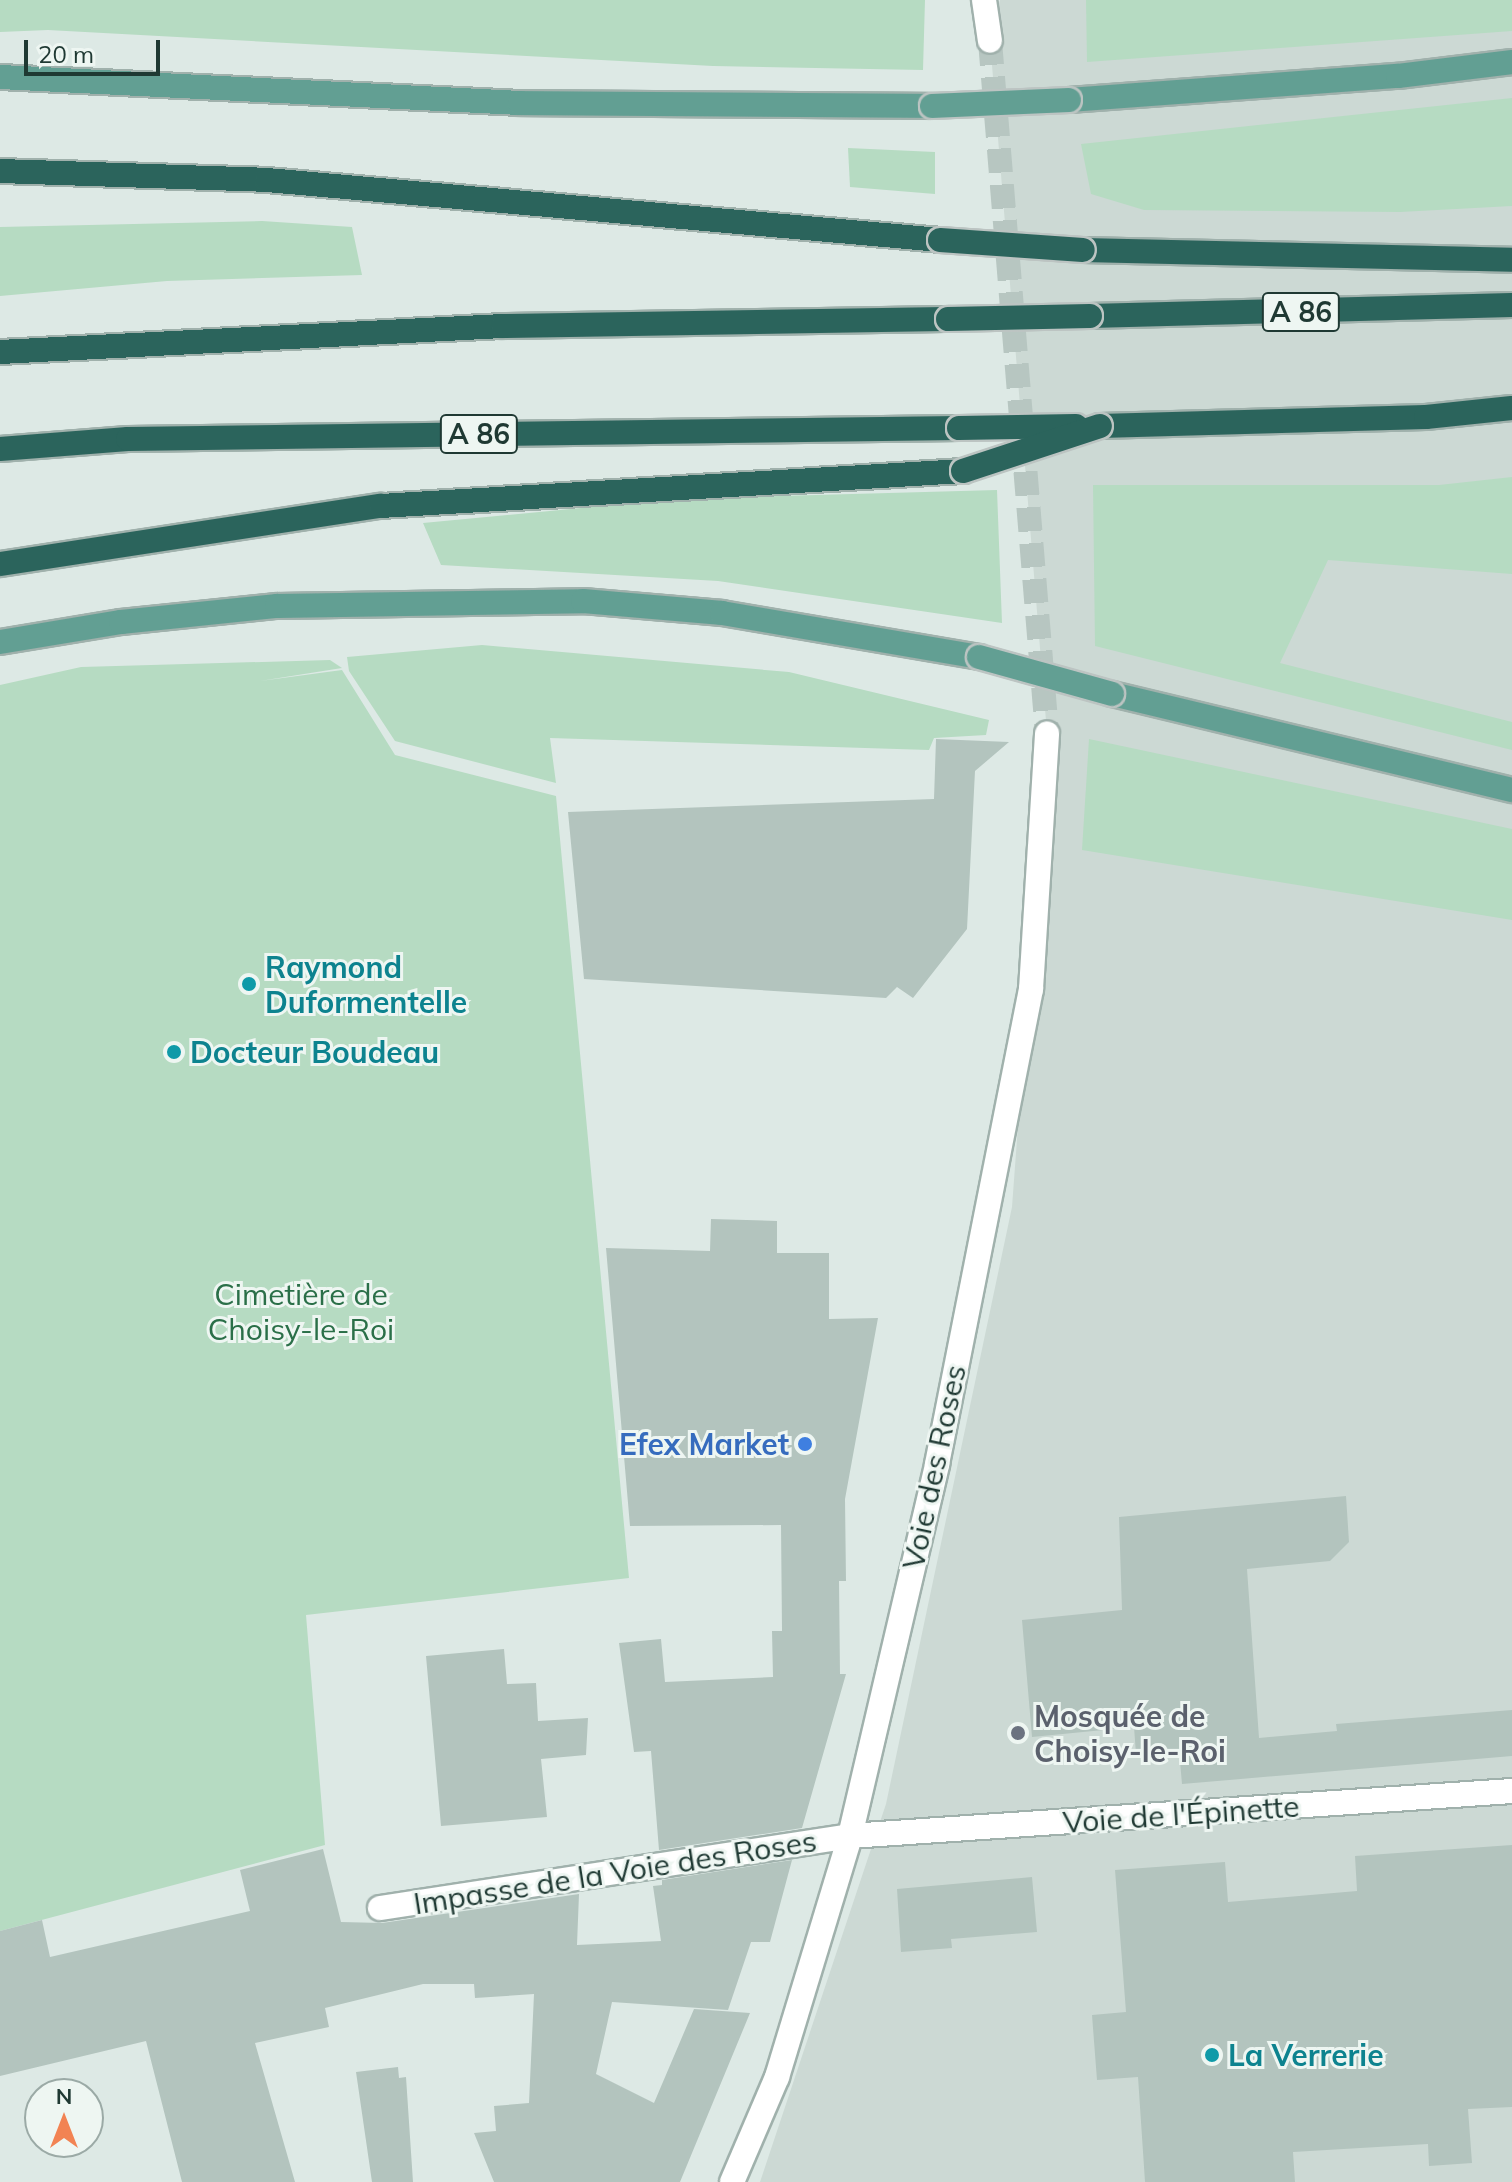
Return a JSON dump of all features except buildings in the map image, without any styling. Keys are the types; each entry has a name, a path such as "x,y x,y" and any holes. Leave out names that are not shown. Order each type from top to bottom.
{"highway":[{"path":"0,171 267,180 1083,250 1512,260"},
{"name":"A 86","path":"0,352 503,326 1512,305"},
{"name":"A 86","path":"0,449 128,439 1100,426 1426,417 1512,408"},
{"path":"0,564 381,506 963,471 1100,426"}],"main road":[{"path":"0,77 520,103 932,106 1069,100 1398,76 1512,62"},
{"path":"0,642 121,622 277,606 583,601 722,613 979,657 1112,694 1512,790"}],"street":[{"path":"984,0 990,41"},
{"name":"Voie des Roses","path":"732,2182 777,2077 850,1836 937,1464 1031,989 1047,733"},
{"name":"Voie de l'Épinette","path":"850,1836 1512,1791"},
{"name":"Impasse de la Voie des Roses","path":"380,1908 850,1836"}],"shaded area":[{"path":"1000,0 1512,0 1512,2182 760,2182 886,1804 1012,1207 1047,733 990,41"}],"green space":[{"path":"0,0 925,0 923,70 713,66 48,30 0,32"},
{"path":"1086,0 1512,0 1512,31 1087,62"},
{"path":"1512,98 1512,206 1400,212 1144,210 1091,194 1081,144"},
{"path":"848,148 935,152 935,194 850,187"},
{"path":"262,221 352,227 362,275 167,281 0,296 0,227"},
{"path":"1512,477 1512,574 1328,560 1280,663 1512,722 1512,750 1095,646 1093,485 1439,485"},
{"path":"997,490 1002,623 718,581 441,565 423,523 676,499"},
{"path":"482,645 789,672 989,720 986,735 934,738 929,750 550,738 556,783 395,741 349,671 347,657"},
{"name":"Cimetière de Choisy-le-Roi","path":"330,660 342,668 260,681 342,670 395,755 556,796 629,1578 306,1615 325,1845 0,1931 0,685 81,667"},
{"path":"1089,739 1512,829 1512,920 1082,850"}],"tunnel":[{"path":"990,41 1047,733"}],"place":[{"name":"Raymond Duformentelle","path":"249,984"},
{"name":"Docteur Boudeau","path":"174,1052"},
{"name":"Efex Market","path":"805,1444"},
{"name":"Mosquée de Choisy-le-Roi","path":"1018,1733"},
{"name":"La Verrerie","path":"1212,2055"}]}
